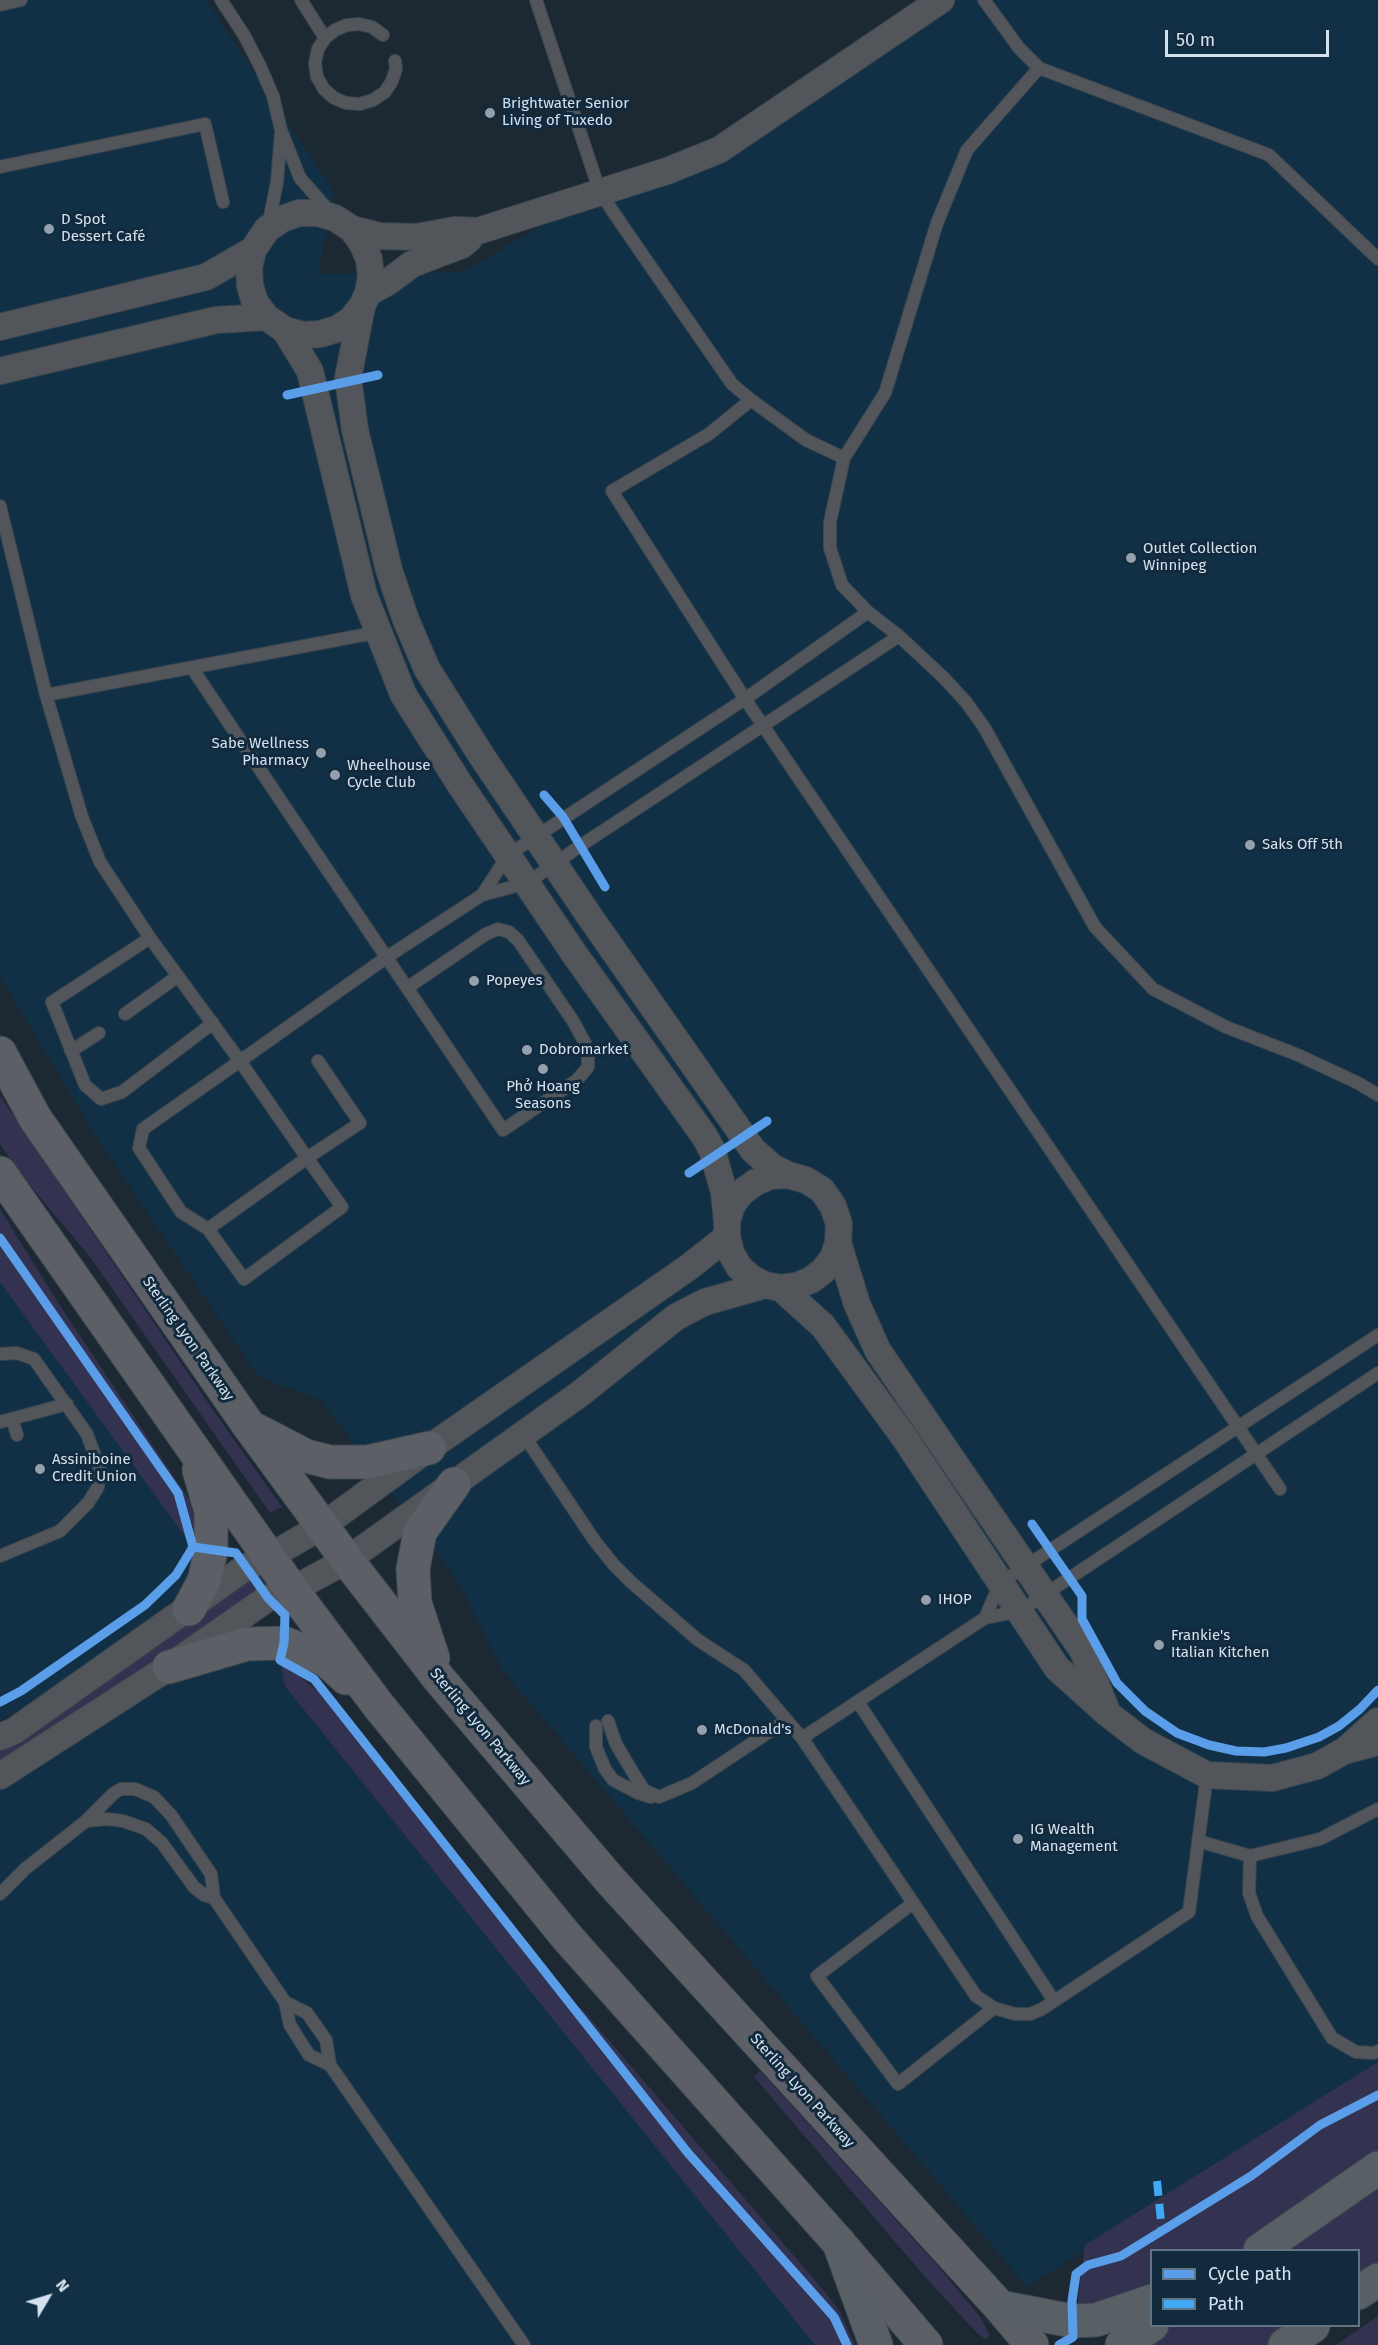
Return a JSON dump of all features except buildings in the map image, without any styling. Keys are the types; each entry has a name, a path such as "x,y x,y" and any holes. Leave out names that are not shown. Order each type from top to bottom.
{"main road":[{"name":"Sterling Lyon Parkway","path":"0,1053 35,1118 249,1426 347,1560 440,1680 610,1880 1000,2307 1032,2345"},
{"path":"0,1173 292,1590 378,1705 566,1936 926,2345"},
{"path":"249,1426 306,1456 330,1462 367,1462 429,1448"},
{"path":"189,1609 204,1581 211,1551 211,1511 192,1448"},
{"path":"440,1680 415,1603 413,1569 420,1532 454,1484"},
{"path":"170,1667 247,1644 284,1643 326,1660 378,1705"},
{"path":"1261,2249 1378,2168"},
{"path":"838,2244 876,2345"},
{"path":"1360,2292 1378,2280"},
{"path":"1000,2307 1072,2321 1096,2320 1150,2302"},
{"path":"1122,2345 1150,2326"}],"street":[{"path":"941,0 718,150 667,171 478,231 454,230 416,237 380,236 318,213 299,213 282,219 267,230 253,250 249,267 250,286 255,302 276,323 310,370 364,595 403,694 527,883 705,1137 712,1150 724,1192 731,1253 739,1267 751,1278 773,1286 823,1326 904,1437 1057,1668 1108,1714 1143,1741 1207,1775 1272,1778 1317,1766 1344,1751 1378,1721"},
{"path":"0,1776 170,1667 268,1598 292,1590 347,1560 581,1393 676,1317 705,1302 773,1286 796,1286 811,1280 823,1271 838,1243 839,1224 833,1206 822,1190 806,1180 772,1167 753,1150 590,917 487,764 427,669 406,620 389,570 355,430 348,378 371,276 369,259 362,243 344,224"},
{"path":"0,370 216,320 276,323 303,335 320,334 337,329 351,320 365,300 422,258 462,245 478,231"},
{"path":"0,327 206,277 253,250"},
{"path":"0,1737 14,1731 246,1567 269,1557 322,1526 429,1448 689,1267 727,1229 732,1205 749,1187 771,1176 788,1175"},
{"path":"838,1243 857,1304 878,1351 1083,1651 1108,1714"},
{"path":"1344,1751 1378,1742"}],"lane":[{"path":"0,4 21,0"},
{"path":"221,0 244,35 260,66 273,96 281,130 300,178 344,224"},
{"path":"301,0 325,38"},
{"path":"536,0 600,192 732,384 806,440 844,458"},
{"path":"984,0 1019,48 1039,68 1269,155 1378,259"},
{"path":"383,36 372,27 359,24 341,27 325,38 317,56 317,76 324,89 334,98 346,103 360,104 374,100 385,92 396,69 395,61"},
{"path":"1039,68 967,150 937,223 885,393 844,458 830,522 830,549 843,585 868,612 944,677 966,702 984,727 1095,927 1153,989 1226,1027 1298,1055 1359,1083 1378,1095"},
{"path":"0,167 205,124 223,202"},
{"path":"267,230 275,193 281,130"},
{"path":"751,400 709,434 612,492 745,699 1280,1489"},
{"path":"0,506 6,556 82,817 100,862 150,938 213,1023 240,1061 307,1158 342,1207 244,1279 208,1229 181,1212 139,1148 144,1130 240,1061 387,957 482,895 527,883 898,636"},
{"path":"482,895 508,855 745,699 868,612"},
{"path":"46,695 379,632"},
{"path":"192,668 387,957 407,988 503,1130 577,1080 588,1067 585,1043 537,967 518,940 509,932 498,929 486,934 407,988"},
{"path":"150,938 52,1002 85,1086 101,1099 122,1092 213,1023"},
{"path":"125,1014 178,976"},
{"path":"71,1051 99,1033"},
{"path":"208,1229 360,1123 318,1061"},
{"path":"984,1618 1000,1583 1378,1335"},
{"path":"0,1354 17,1353 34,1359 87,1434 100,1470 98,1488 88,1503 60,1531 0,1556"},
{"path":"802,1738 984,1618 1020,1611 1378,1373"},
{"path":"17,1436 6,1420 67,1404"},
{"path":"523,1434 594,1540 614,1565 698,1640 744,1670 802,1738 976,1996 994,2008 1016,2014 1030,2014 1054,2001 1189,1912 1207,1775"},
{"path":"858,1702 1054,2001"},
{"path":"596,1726 596,1747 604,1768 613,1780 638,1793 659,1797 692,1783 787,1720"},
{"path":"608,1721 616,1744 644,1790 659,1797"},
{"path":"0,1894 25,1869 86,1821 121,1789 135,1789 154,1797 171,1815 211,1874 214,1898 285,2002 290,2025 309,2055 330,2065"},
{"path":"1198,1841 1250,1856 1320,1839 1378,1809"},
{"path":"86,1821 107,1819 123,1821 146,1829 162,1842 194,1887 204,1895 214,1898"},
{"path":"1250,1856 1249,1893 1257,1916 1332,2038 1356,2052 1374,2053 1378,2051"},
{"path":"913,1903 817,1976 898,2084 994,2008"},
{"path":"285,2002 307,2013 326,2040 330,2065 524,2345"}],"shaded area":[{"path":"0,0 206,0 334,192 318,274 463,272 600,192 667,171 941,0 1378,0 1378,2062 1027,2287 502,1670 460,1584 321,1400 258,1376 98,1139 0,977"},
{"path":"0,1096 215,1413 282,1507 270,1513 90,1257 19,1172 0,1144"},
{"path":"0,1209 57,1301 190,1501 201,1542 187,1539 0,1282"},
{"path":"0,1282 195,1553 189,1585 172,1601 133,1633 63,1682 0,1721"},
{"path":"269,1557 292,1590 0,1776 0,1737"},
{"path":"284,1643 280,1660 285,1686 815,2345 0,2345 0,1776 169,1667"},
{"path":"280,1660 321,1694 553,1989 582,2009 825,2292 840,2312 855,2345 815,2345 285,1686"},
{"path":"1378,2062 1378,2280 1360,2292 1360,2249 1150,2249 1150,2301 1074,2330 1085,2245"},
{"path":"760,2071 936,2264 981,2318 990,2336 985,2339 977,2333 927,2279 754,2077"},
{"path":"1378,2316 1378,2345 1336,2345"},
{"path":"1150,2326 1312,2327 1285,2345 1123,2345"}],"marked path":[{"path":"1157,2181 1162,2231"}],"cycle path":[{"path":"287,395 378,375"},
{"path":"544,795 563,817 605,887"},
{"path":"689,1173 767,1121"},
{"path":"0,1238 178,1493 193,1547 236,1553 268,1598 285,1615 284,1643 280,1660 314,1679 688,2153 834,2317 847,2345"},
{"path":"1032,1524 1082,1596 1082,1619 1117,1683 1145,1711 1177,1733 1209,1745 1236,1751 1264,1752 1286,1748 1319,1737 1339,1726 1378,1690"},
{"path":"0,1702 21,1691 145,1605 176,1575 193,1547"},
{"path":"1059,2345 1073,2337 1072,2301 1076,2274 1088,2265 1121,2256 1251,2176 1320,2125 1378,2095"}],"place":[{"name":"Brightwater Senior Living of Tuxedo","path":"490,113"},
{"name":"D Spot Dessert Café","path":"49,229"},
{"name":"Outlet Collection Winnipeg","path":"1131,558"},
{"name":"Sabe Wellness Pharmacy","path":"321,753"},
{"name":"Wheelhouse Cycle Club","path":"335,775"},
{"name":"Saks Off 5th","path":"1250,845"},
{"name":"Popeyes","path":"474,981"},
{"name":"Dobromarket","path":"527,1050"},
{"name":"Phở Hoang Seasons","path":"543,1069"},
{"name":"Assiniboine Credit Union","path":"40,1469"},
{"name":"IHOP","path":"926,1600"},
{"name":"Frankie's Italian Kitchen","path":"1159,1645"},
{"name":"McDonald's","path":"702,1730"},
{"name":"IG Wealth Management","path":"1018,1839"}]}
